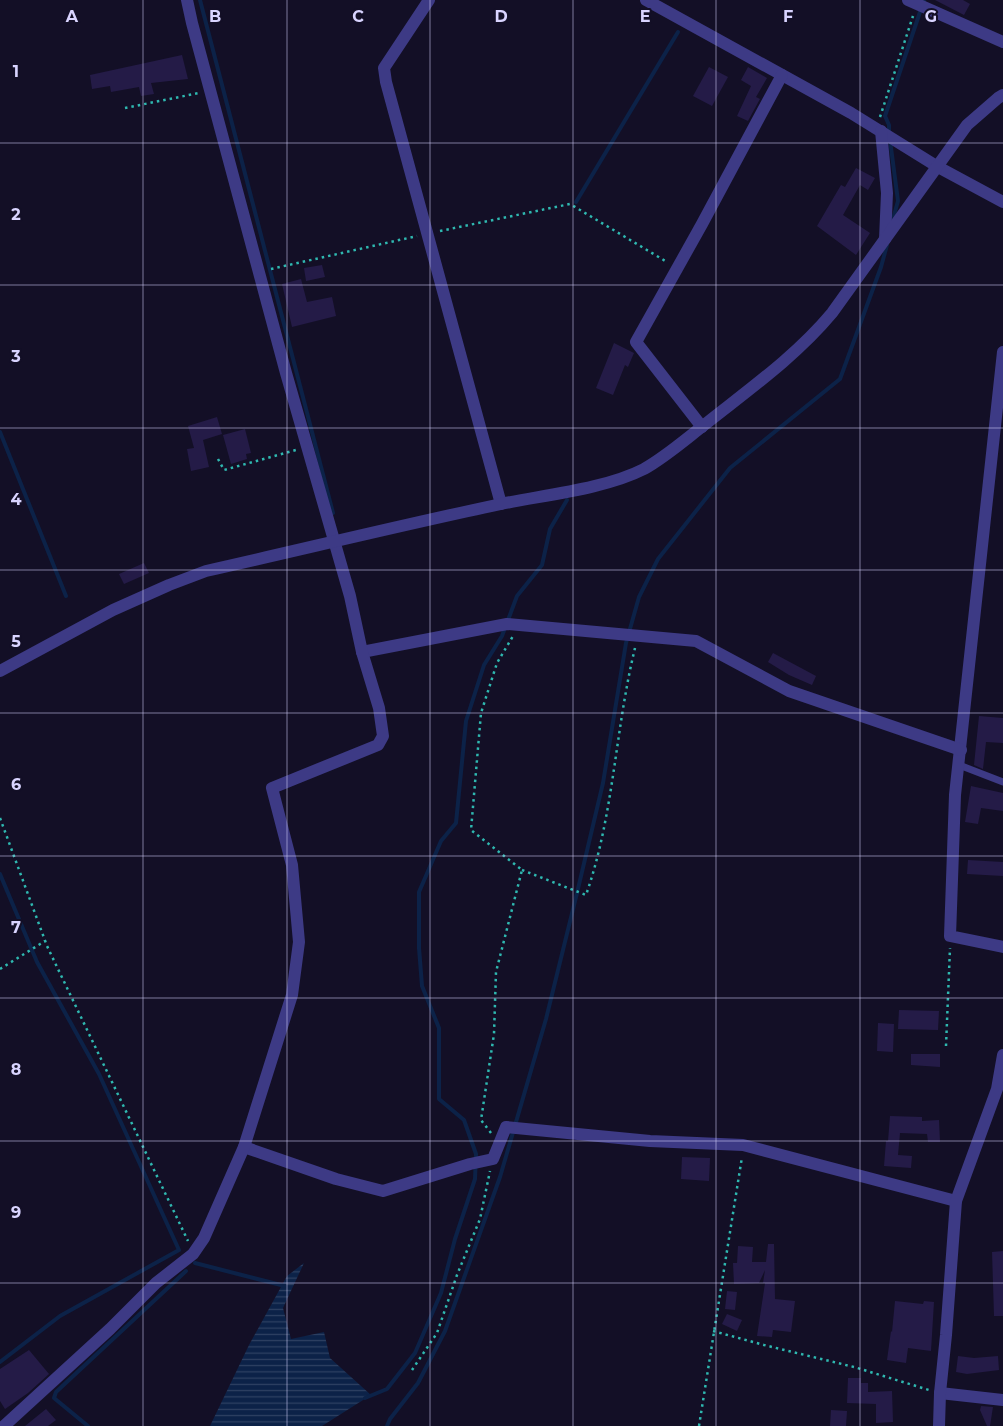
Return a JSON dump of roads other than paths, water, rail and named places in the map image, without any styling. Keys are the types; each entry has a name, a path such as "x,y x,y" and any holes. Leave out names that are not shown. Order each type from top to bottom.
{"street":[{"path":"4,1426 110,1329 156,1283 194,1254 204,1238 244,1147 292,995 299,942 292,865 272,788 378,745 383,736 380,708 362,652 350,596 259,272 187,0"},
{"path":"429,0 384,68 386,82 501,504"},
{"path":"646,0 782,75 879,130 938,167 1003,202"},
{"path":"912,2 1003,42"},
{"path":"702,427 636,342 782,75"},
{"path":"0,671 112,610 206,570 612,481 643,469 702,427 812,337 885,240 967,125 1003,95"},
{"path":"879,130 888,193 885,240"},
{"path":"1003,355 955,795 950,936 1003,947"},
{"path":"362,652 507,625 696,641 789,691 961,750"},
{"path":"939,1426 956,1201 997,1089 1003,1055"},
{"path":"244,1147 336,1179 383,1192 470,1164 493,1159 506,1127 650,1141 743,1145 956,1201"},
{"path":"940,1393 1003,1400"}],"lane":[{"path":"959,765 1003,782"}],"water":[{"path":"304,1263 283,1308 291,1339 324,1332 330,1358 371,1395 322,1426 210,1426 249,1345 287,1276"}],"waterway":[{"path":"200,0 333,513"},
{"path":"889,133 889,125 885,116 924,0"},
{"path":"576,202 678,32"},
{"path":"890,140 898,201 893,219"},
{"path":"387,1426 390,1419 418,1383 445,1331 500,1177 546,1019 577,893 603,783 626,643 639,597 658,559 730,468 840,379 881,267 887,245"},
{"path":"0,432 66,596"},
{"path":"365,1398 387,1389 415,1353 441,1293 455,1239 475,1179 476,1154 464,1120 439,1099 439,1028 422,986 419,948 419,892 441,841 456,823 466,721 484,665 502,636 517,596 542,565 550,529 567,500"},
{"path":"0,874 37,962 99,1074 179,1250 60,1316 0,1362"},
{"path":"195,1263 285,1286"},
{"path":"88,1426 54,1398 56,1392 186,1271"}]}
